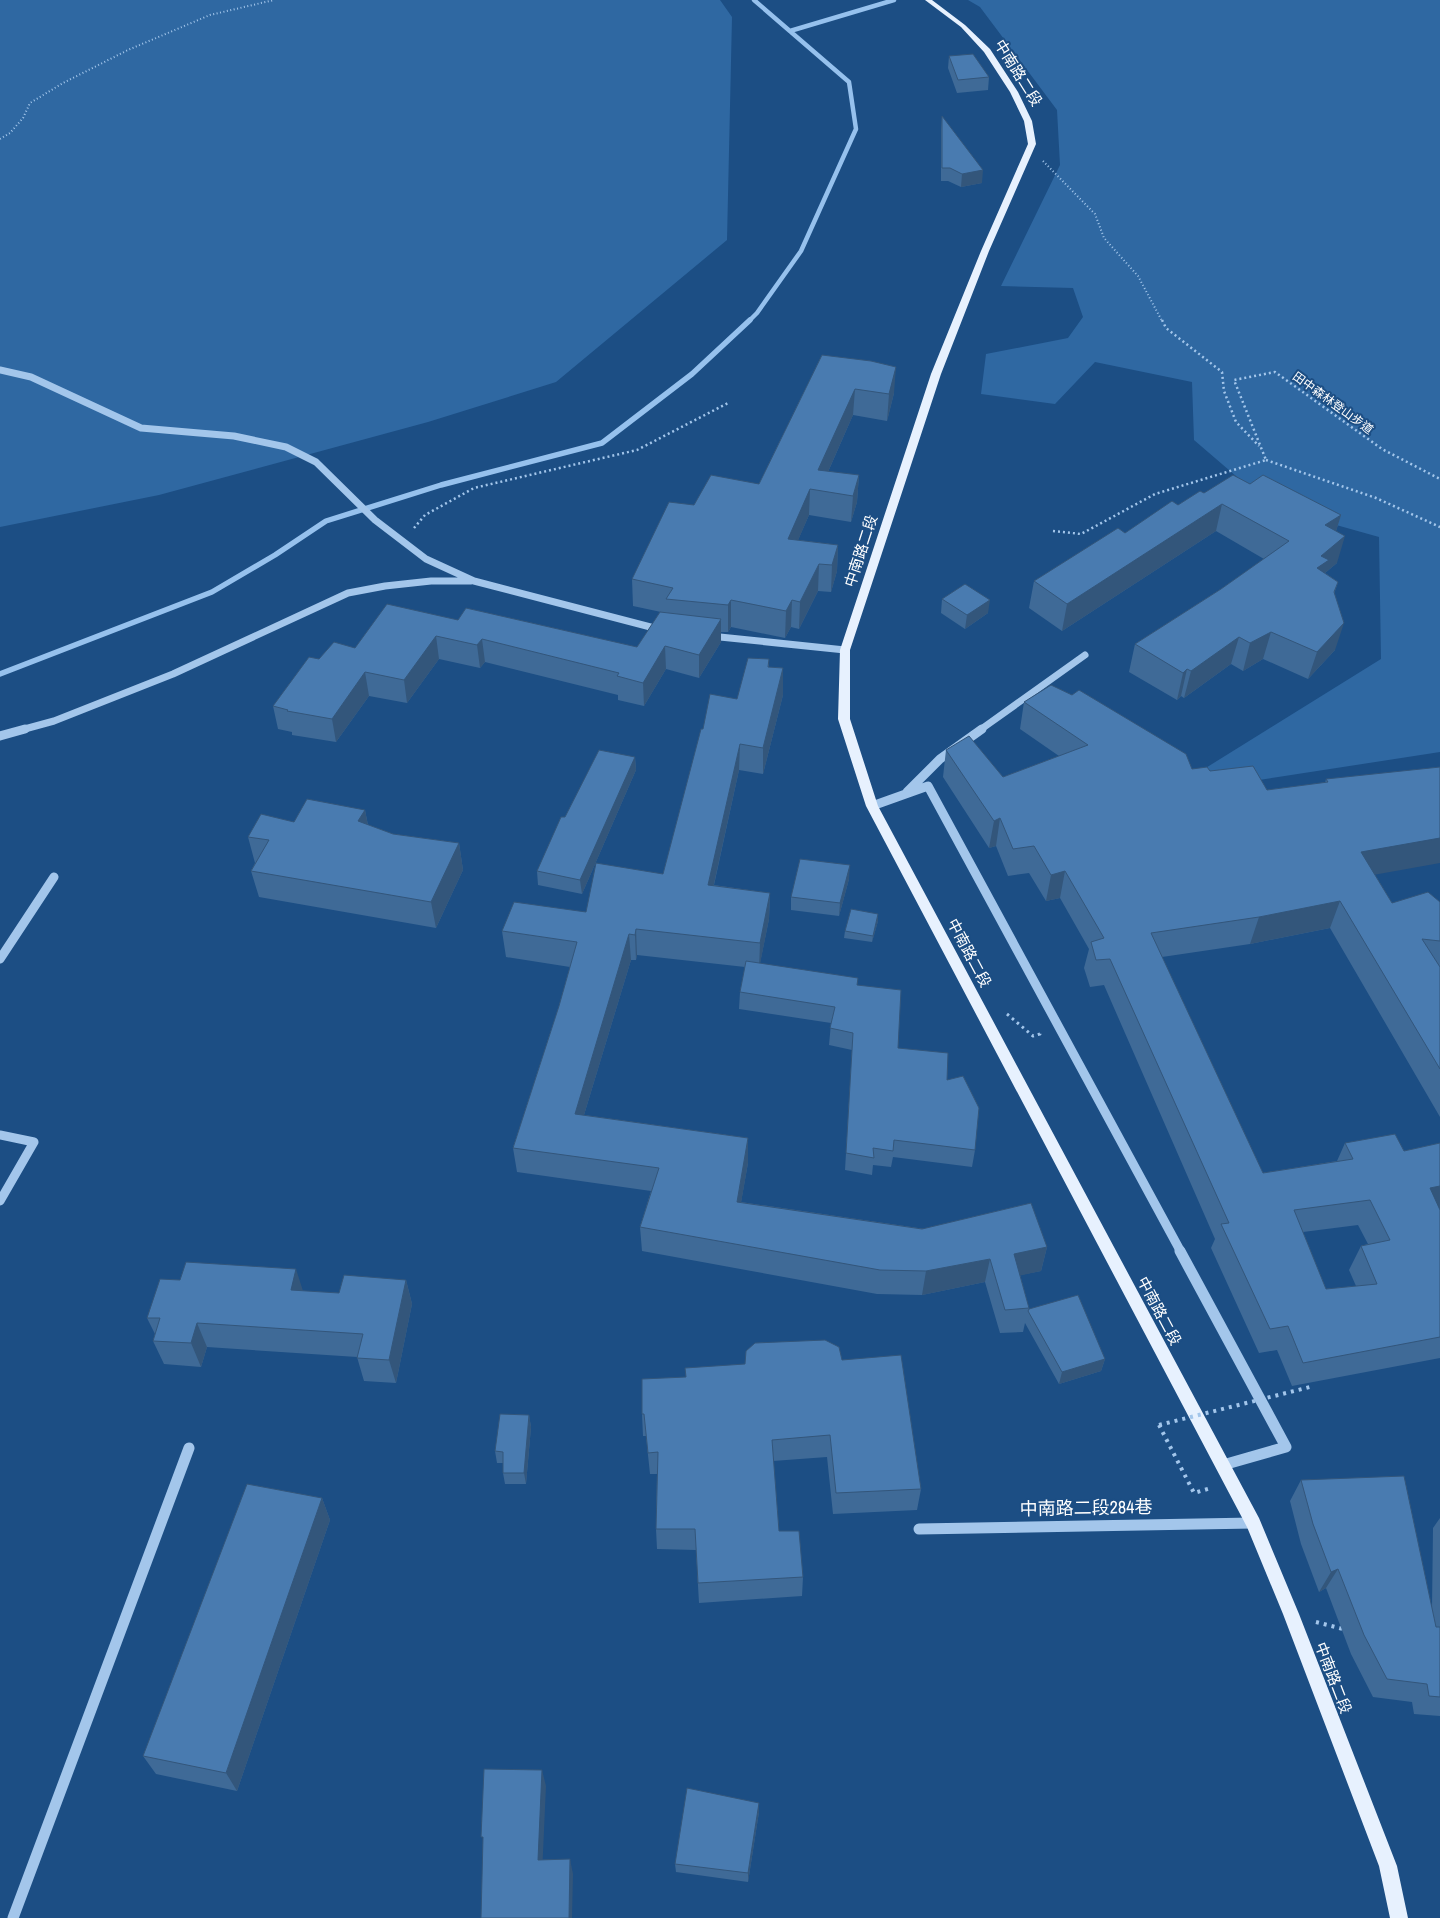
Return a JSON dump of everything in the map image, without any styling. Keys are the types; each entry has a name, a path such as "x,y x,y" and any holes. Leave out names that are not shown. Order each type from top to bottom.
{"main road":[{"name":"中南路二段","path":"928,0 963,26 987,51 1014,92 1028,121 1032,144 985,251 936,374 845,650 844,719 872,806 1253,1524 1291,1614 1388,1866 1399,1918"}],"street":[{"path":"0,370 31,377 141,428 234,436 286,447 316,462 353,496 375,520 426,559 474,581 666,631"},
{"path":"0,736 54,721 173,674 348,593 385,586 431,581 474,581"},
{"path":"706,635 845,650"},
{"path":"904,795 940,759 1085,655"},
{"path":"872,806 928,786 1286,1447 1223,1465"},
{"path":"0,960 54,877"},
{"path":"0,1136 34,1142 0,1201"},
{"path":"13,1918 189,1448"},
{"name":"中南路二段284巷","path":"919,1528 1253,1524"}],"path":[{"path":"0,139 10,133 23,118 30,103 63,83 128,50 210,16 274,0"},
{"path":"1042,158 1095,214 1104,238 1138,276 1166,328 1222,372 1224,392 1236,422 1261,448"},
{"name":"田中森林登山步道","path":"1266,460 1234,380 1275,372 1382,449 1440,479"},
{"path":"403,542 426,515 474,488 637,450 730,402"},
{"path":"1053,531 1081,534 1155,494 1266,460 1376,498 1440,527"},
{"path":"978,1005 993,1003 1033,1036 1040,1034 1039,1024"},
{"path":"1194,1493 1159,1425 1310,1387"},
{"path":"1291,1614 1347,1630"}],"shaded area":[{"path":"0,0 720,0 732,17 727,240 556,382 428,422 159,495 0,527"},
{"path":"968,0 1440,0 1440,752 1246,782 1196,774 1381,659 1379,537 1272,507 1194,440 1192,382 1095,362 1055,404 981,394 986,354 1068,338 1083,317 1073,288 1001,286 1060,165 1057,110 980,7"}],"building":[{"path":"973,54 989,77 958,80 949,56"},
{"path":"942,116 983,170 962,174 950,168 942,168"},
{"path":"822,355 871,361 896,367 889,394 855,389 818,470 859,475 853,496 810,489 788,539 838,545 832,565 819,564 800,602 792,600 786,611 731,600 728,605 666,599 673,588 632,579 669,502 694,505 711,475 759,484"},
{"path":"1233,475 1250,484 1263,475 1341,515 1325,525 1345,536 1321,556 1329,560 1317,568 1338,582 1334,592 1344,623 1317,652 1271,632 1250,643 1239,637 1191,671 1187,669 1183,673 1135,644 1221,589 1289,541 1222,504 1067,604 1034,581 1118,528 1125,533 1172,501 1178,505 1200,491 1204,493"},
{"path":"965,584 990,600 967,615 942,599"},
{"path":"387,604 458,620 466,608 637,647 660,612 721,619 699,655 665,646 643,683 617,676 619,673 482,639 477,645 436,636 404,680 365,672 332,719 287,711 273,706 309,657 319,659 334,642 355,648"},
{"path":"748,658 769,659 768,667 783,668 763,748 740,744 708,885 770,893 760,943 636,929 635,935 629,934 575,1114 748,1138 737,1202 922,1229 1031,1203 1047,1247 1014,1254 1029,1308 1005,1310 990,1259 926,1271 880,1270 640,1227 659,1168 513,1148 559,1006 577,942 502,931 514,902 586,912 596,863 663,874 701,729 703,729 710,694 737,699"},
{"path":"1051,685 1072,695 1079,690 1186,754 1192,769 1207,767 1210,771 1253,766 1267,790 1328,782 1326,779 1440,767 1440,838 1361,852 1392,903 1428,892 1440,902 1440,941 1422,939 1440,967 1440,1069 1340,901 1259,917 1151,933 1263,1173 1353,1159 1345,1143 1395,1134 1404,1151 1440,1143 1440,1186 1430,1188 1440,1210 1440,1337 1303,1363 1288,1326 1270,1329 1221,1224 1229,1223 1110,959 1096,960 1091,942 1104,938 1065,871 1051,875 1034,846 1013,849 1000,818 994,821 946,750 969,736 1003,777 1088,745 1024,702","holes":["1370,1200 1390,1240 1361,1246 1377,1284 1326,1289 1294,1210"]},
{"path":"599,750 635,757 580,880 537,871 561,817 565,817"},
{"path":"307,799 365,810 358,821 393,834 459,843 431,902 251,871 269,840 248,837 261,814 294,822"},
{"path":"800,859 850,865 840,903 791,897"},
{"path":"851,909 878,914 873,936 845,931"},
{"path":"746,961 858,978 857,985 901,990 898,1048 948,1053 947,1080 963,1076 979,1108 975,1150 894,1140 893,1151 873,1148 874,1158 846,1153 853,1033 830,1028 835,1007 740,992"},
{"path":"186,1262 296,1269 291,1290 339,1293 344,1275 406,1280 389,1360 357,1358 363,1334 197,1323 191,1343 153,1341 160,1318 147,1318 160,1279 180,1280"},
{"path":"1078,1295 1105,1359 1062,1372 1028,1311 1029,1309"},
{"path":"825,1340 839,1347 842,1360 901,1355 921,1489 836,1493 830,1435 772,1440 779,1531 799,1531 803,1577 698,1583 695,1529 656,1529 658,1452 648,1453 644,1414 642,1414 642,1379 686,1377 685,1368 745,1364 746,1351 755,1343"},
{"path":"500,1414 529,1415 524,1473 503,1473 503,1452 495,1451"},
{"path":"1404,1476 1436,1627 1440,1627 1440,1697 1429,1696 1427,1684 1387,1679 1364,1635 1338,1569 1331,1572 1313,1524 1301,1480"},
{"path":"247,1484 322,1498 226,1773 143,1756"},
{"path":"484,1769 542,1770 538,1860 570,1859 569,1918 481,1918 483,1837 481,1837"},
{"path":"687,1788 759,1803 748,1873 675,1864"}],"waterway":[{"path":"750,320 801,251 856,129 849,82 754,0"},
{"path":"790,31 894,0"},
{"path":"0,674 212,592 275,555 326,521 441,485 602,443 692,374 750,320"}]}
